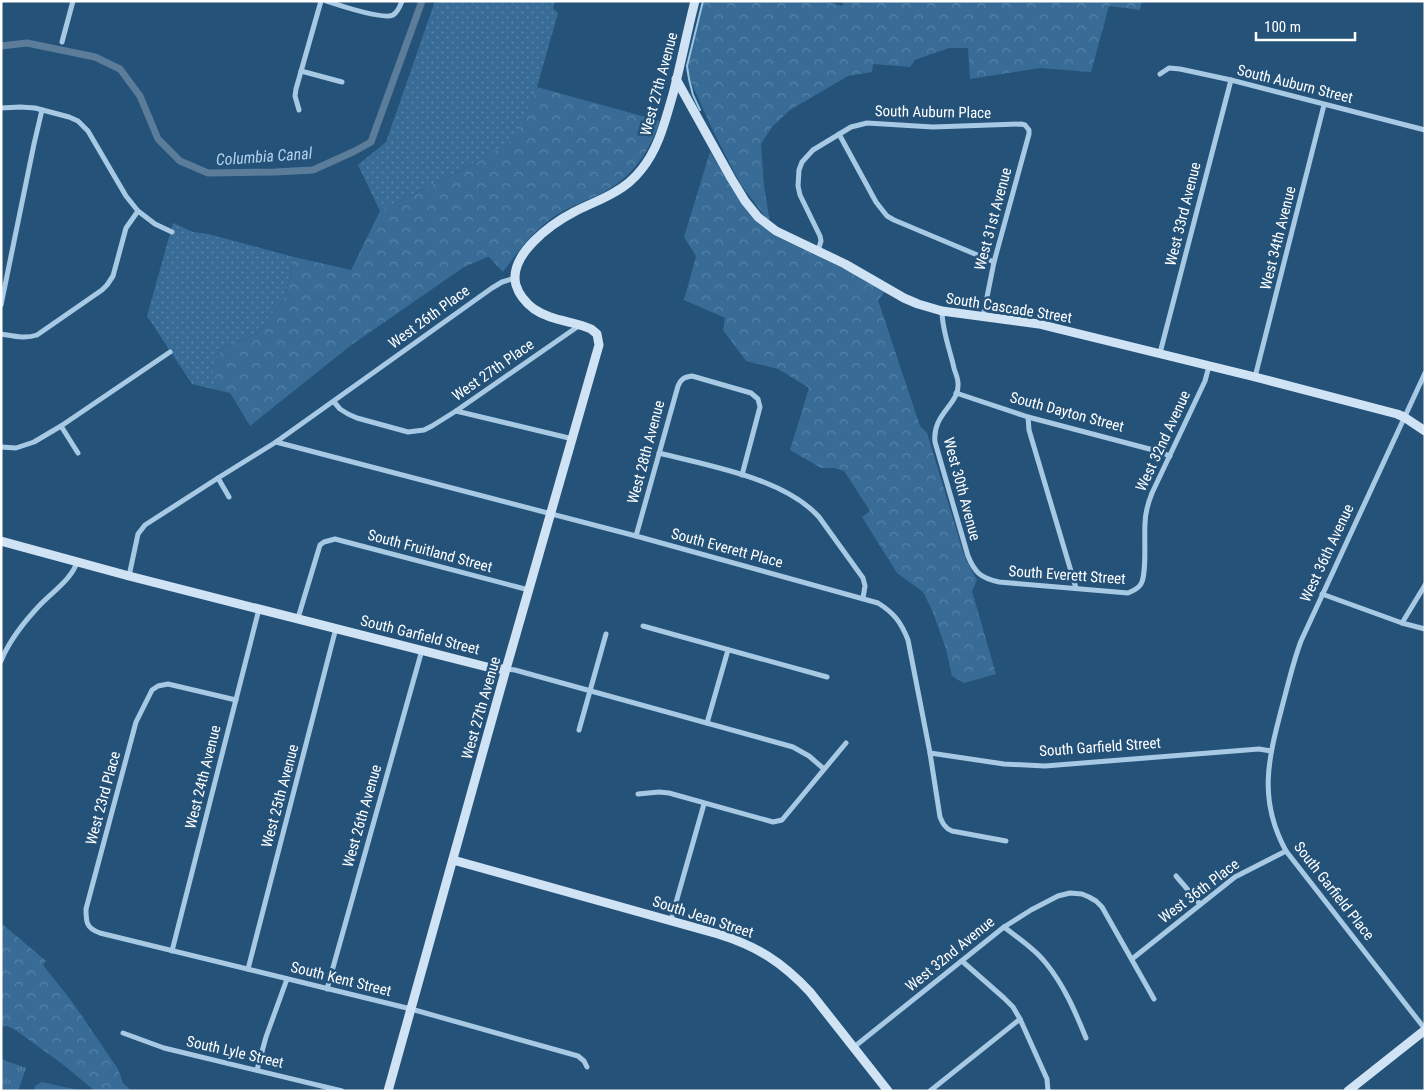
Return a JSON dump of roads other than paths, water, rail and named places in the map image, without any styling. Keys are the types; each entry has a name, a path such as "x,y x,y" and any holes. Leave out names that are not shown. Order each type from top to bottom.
{"street":[{"path":"62,42 73,1"},
{"path":"299,110 295,96 321,1"},
{"path":"326,1 382,16 392,15 398,10 402,1"},
{"name":"West 27th Avenue","path":"515,278 516,269 521,257 546,230 574,212 614,193 633,179 641,170 661,135 696,1"},
{"name":"South Auburn Street","path":"1160,74 1169,68 1175,68 1231,80 1425,130"},
{"path":"301,71 342,82"},
{"name":"South Cascade Street","path":"676,80 731,178 758,217 776,231 845,264 904,298 942,311 1039,324 1255,377 1404,417 1425,431"},
{"name":"West 33rd Avenue","path":"1160,353 1231,80"},
{"name":"West 34th Avenue","path":"1255,377 1324,104"},
{"path":"1,108 27,107 78,121 83,126 126,196 138,211 155,224 172,232"},
{"path":"1,305 42,110"},
{"name":"South Auburn Place","path":"839,134 851,127 867,123 933,127 1021,124 1027,128"},
{"name":"West 31st Avenue","path":"983,316 994,262 1028,134 1027,128"},
{"path":"818,251 821,242 820,236 800,195 798,186 799,170 802,162 812,150 839,134 876,202 887,216 920,232 994,262"},
{"path":"1,334 20,337 37,336 102,290 113,276 126,228 138,211"},
{"path":"515,278 520,293 528,304 535,309 552,317 581,325"},
{"name":"West 26th Place","path":"129,576 138,534 145,525 276,442 492,288 502,282 515,278"},
{"path":"942,311 943,324 958,383 956,393"},
{"name":"West 27th Avenue","path":"388,1091 506,669 598,350 599,341 597,334 592,329 581,325"},
{"name":"West 27th Place","path":"334,402 340,409 357,418 408,432 417,431 432,426 456,411 581,325"},
{"path":"1,447 16,448 27,446 61,426 170,352"},
{"name":"West 32nd Avenue","path":"1140,586 1143,576 1147,506 1204,381 1209,366"},
{"name":"West 36th Avenue","path":"1271,751 1296,653 1425,373"},
{"name":"West 28th Avenue","path":"636,536 680,380 692,376 751,393 758,399 760,407 742,475"},
{"name":"South Dayton Street","path":"956,393 1028,417 1157,450 1170,456"},
{"name":"West 30th Avenue","path":"956,393 937,422 934,435 935,442 968,556 973,567 980,575 991,580"},
{"path":"456,411 573,440"},
{"path":"1028,417 1029,430 1076,588"},
{"path":"61,426 78,453"},
{"name":"South Everett Place","path":"276,442 636,536 878,603 894,615 908,640 930,753 940,817 946,829 1006,841"},
{"path":"659,453 742,475 778,489 812,509 863,578 865,586 862,598"},
{"path":"218,478 229,497"},
{"name":"South Fruitland Street","path":"298,618 320,545 335,539 529,590"},
{"name":"South Garfield Street","path":"1,541 129,576 495,669 515,670 590,690 792,747 809,756 824,769"},
{"path":"1,661 19,630 37,607 72,573 77,562"},
{"name":"South Everett Street","path":"991,580 1128,593 1140,586"},
{"path":"1402,622 1425,585"},
{"path":"1322,594 1425,629"},
{"name":"West 24th Avenue","path":"172,951 260,609"},
{"path":"643,626 827,677"},
{"name":"West 25th Avenue","path":"248,969 336,628"},
{"path":"579,730 606,634"},
{"name":"West 26th Avenue","path":"327,989 422,650"},
{"path":"706,723 728,650"},
{"name":"West 23rd Place","path":"87,923 86,909 136,722 152,690 158,686 168,684 236,700"},
{"path":"638,794 669,793 704,804 778,822 782,820 846,743"},
{"name":"South Garfield Street","path":"930,753 1004,764 1045,766 1259,749 1271,751"},
{"name":"South Garfield Place","path":"1271,751 1267,776 1269,806 1278,837 1286,851 1425,1030"},
{"path":"671,920 704,804"},
{"name":"West 36th Place","path":"1132,959 1235,877 1286,851"},
{"name":"South Jean Street","path":"453,860 740,941 774,959 810,992 888,1091"},
{"path":"1176,876 1200,904"},
{"name":"West 32nd Avenue","path":"854,1047 1004,927 1058,896 1070,893 1082,894 1096,901 1102,907 1132,959"},
{"name":"South Kent Street","path":"87,923 93,931 100,933 411,1009 578,1056 587,1067"},
{"path":"1004,927 1024,942 1045,962 1059,981 1072,1004 1086,1038"},
{"path":"1132,959 1154,999"},
{"path":"962,961 1013,1007 1047,1079 1048,1090"},
{"path":"257,1070 266,1037 287,979"},
{"path":"930,1091 1020,1019"},
{"path":"1348,1091 1425,1030"},
{"name":"South Lyle Street","path":"123,1033 164,1048 342,1091"}],"waterway":[{"name":"Columbia Canal","path":"1,46 27,43 95,57 120,69 140,96 158,139 180,161 208,173 313,170 371,142 422,1"},
{"path":"700,110 693,95 687,66 703,1"}]}
